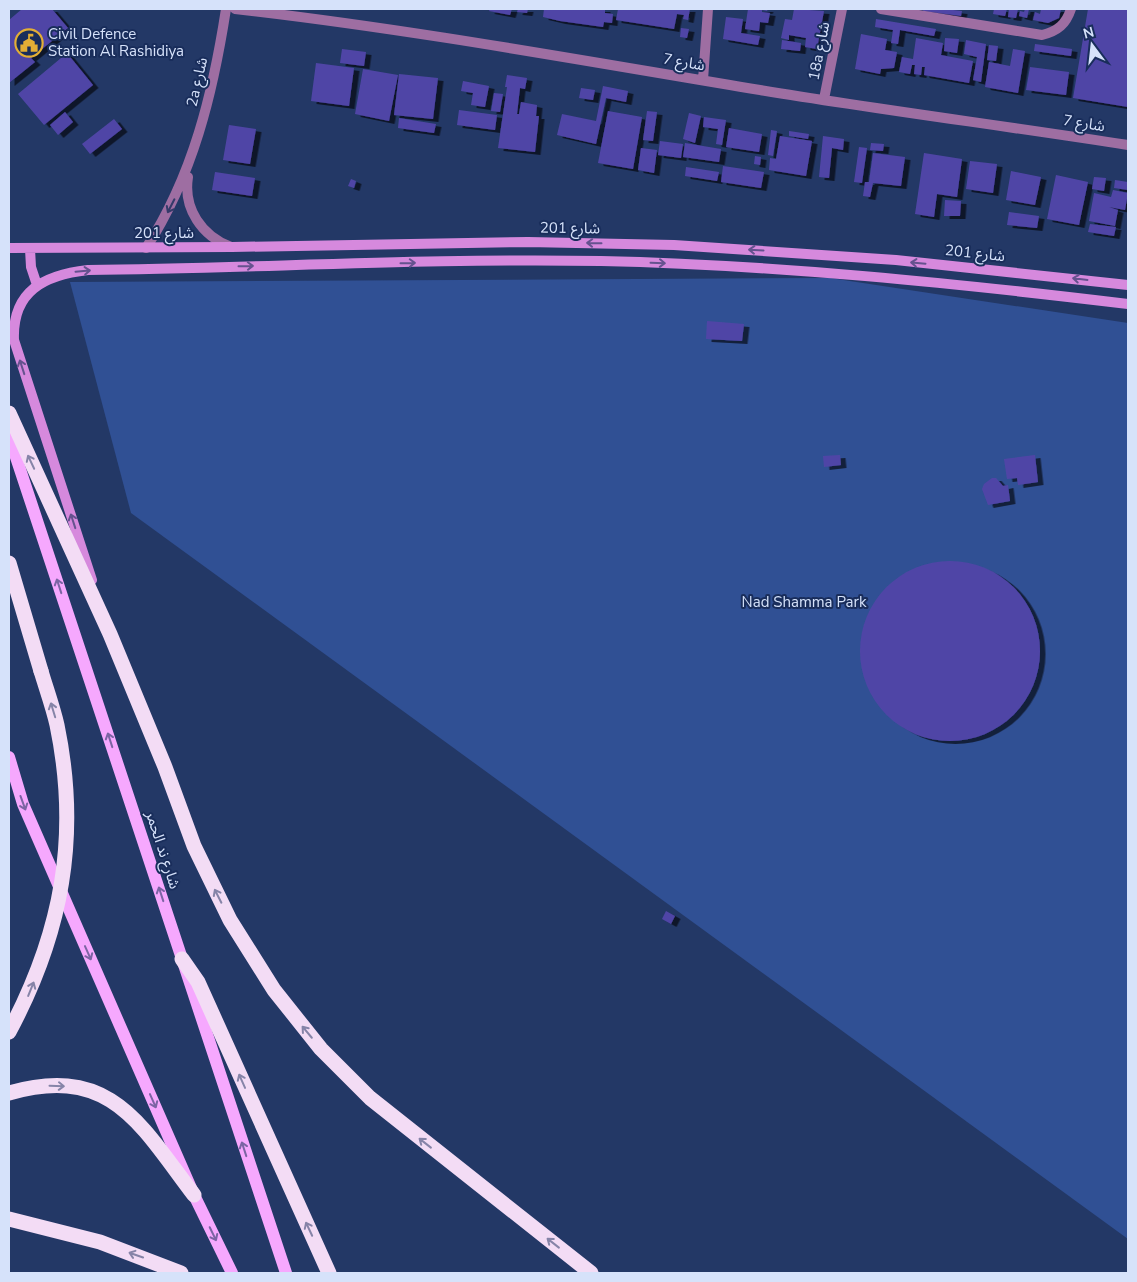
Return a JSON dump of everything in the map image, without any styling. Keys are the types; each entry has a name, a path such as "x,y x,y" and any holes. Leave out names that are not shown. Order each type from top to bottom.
{"highway":[{"path":"9,414 110,634 165,767 194,846 230,920 274,990 321,1049 370,1098 591,1273"},
{"path":"9,563 58,733 66,779 68,834 62,889 49,943 29,995 9,1032"},
{"path":"182,959 198,982 329,1273"},
{"path":"9,1093 32,1086 56,1085 80,1088 103,1096 124,1108 142,1125 194,1195"},
{"path":"9,1219 100,1242 181,1273"}],"main road":[{"name":"شارع ند الحمر","path":"9,436 258,1195 286,1273"},
{"path":"9,757 23,804 194,1195 232,1273"}],"street":[{"name":"2a شارع","path":"146,248 172,206 191,161 213,82 226,9"},
{"name":"شارع 7","path":"235,9 315,13 703,80 1128,145"},
{"path":"703,80 708,9"},
{"name":"18a شارع","path":"824,99 842,9"},
{"path":"881,9 1042,35 1061,27 1068,18 1071,9"},
{"name":"2a شارع","path":"191,161 187,192 192,212 197,222 212,238 232,248"},
{"name":"شارع 201","path":"9,248 232,248 528,242 674,245 822,254 985,268 1128,285"},
{"path":"30,249 31,268 37,285"},
{"path":"110,634 14,340 13,325 18,308 26,295 37,285 62,274 88,270 466,262 599,261 673,263 985,287 1128,304"}],"green space":[{"name":"Nad Shamma Park","path":"830,278 1128,323 1128,1239 131,513 70,282"}],"building":[{"name":"Civil Defence Station Al Rashidiya","path":"22,9 52,9 68,28 31,58 35,62 9,83 9,20"},
{"path":"490,9 512,9 510,15 489,11"},
{"path":"518,9 528,9 527,13 517,12"},
{"path":"544,9 605,9 605,13 613,14 612,23 604,22 603,27 560,21 543,17"},
{"path":"618,9 690,9 688,20 683,19 684,15 677,14 674,29 616,20"},
{"path":"748,9 768,9 767,11 762,10 762,12 770,13 768,23 760,22 759,31 745,29"},
{"path":"794,9 824,11 817,49 805,47 806,38 789,35 789,40 781,38 785,19 792,20"},
{"path":"924,9 962,11 961,16 923,11"},
{"path":"994,9 1007,9 1005,16 993,14"},
{"path":"1009,9 1018,9 1016,18 1008,17"},
{"path":"1025,9 1029,9 1027,18 1019,16 1020,11 1024,12"},
{"path":"1041,9 1061,9 1059,18 1048,23 1033,20 1035,12 1040,14"},
{"path":"1088,9 1128,9 1128,107 1073,98"},
{"path":"726,17 743,19 741,33 760,36 758,45 723,39"},
{"path":"876,19 936,29 934,36 900,30 898,44 891,43 893,30 875,27"},
{"path":"681,28 689,29 687,38 680,37"},
{"path":"861,34 887,39 885,50 897,52 894,68 881,69 880,74 855,69"},
{"path":"916,38 943,43 941,55 973,61 969,83 924,75 925,67 922,67 921,75 914,74 915,65 912,65 910,74 899,72 902,57 913,59"},
{"path":"945,38 959,39 957,53 944,51"},
{"path":"782,40 801,43 800,51 781,49"},
{"path":"966,40 986,44 981,82 973,80 977,57 964,54"},
{"path":"1035,44 1072,49 1071,56 1034,51"},
{"path":"989,45 998,46 996,61 987,60"},
{"path":"342,49 366,52 364,66 340,63"},
{"path":"1013,49 1025,51 1018,93 985,87 989,62 1010,66"},
{"name":"Civil Defence Station Al Rashidiya","path":"67,53 93,85 44,125 18,94"},
{"path":"316,63 354,68 349,106 311,101"},
{"path":"1030,67 1069,72 1066,95 1026,90"},
{"path":"363,69 398,75 389,121 355,114"},
{"path":"399,74 438,78 433,119 394,115"},
{"path":"507,75 527,78 525,89 520,88 517,114 519,114 521,102 537,105 536,116 539,116 535,152 498,148"},
{"path":"463,81 489,86 485,107 471,105 473,93 461,91"},
{"path":"603,86 628,91 626,102 606,98 596,144 557,135 562,114 596,121"},
{"path":"581,88 595,90 593,100 579,98"},
{"path":"494,93 503,94 500,112 491,111"},
{"path":"459,110 497,115 495,130 457,125"},
{"path":"608,111 642,117 633,169 598,163"},
{"path":"647,111 657,112 653,141 643,140"},
{"path":"65,112 73,122 58,135 50,125"},
{"path":"689,113 701,116 695,143 683,139"},
{"path":"704,117 726,120 722,145 716,144 718,129 703,127"},
{"path":"399,118 436,124 434,133 398,128"},
{"path":"114,119 122,129 90,154 82,144"},
{"path":"229,125 256,129 250,164 223,160"},
{"path":"729,128 762,134 759,152 726,147"},
{"path":"771,130 777,131 773,156 768,155"},
{"path":"789,131 809,134 808,139 789,136"},
{"path":"780,136 812,141 806,176 769,170 770,158 776,159"},
{"path":"823,136 844,139 843,150 832,148 829,178 819,177"},
{"path":"660,141 683,144 681,158 658,155"},
{"path":"685,143 721,149 719,162 683,157"},
{"path":"871,143 884,144 883,151 870,150"},
{"path":"859,147 867,148 862,183 854,182"},
{"path":"641,148 657,150 654,173 638,170"},
{"path":"873,153 905,157 901,186 873,183 870,197 863,196 865,182 869,182"},
{"path":"924,153 962,159 957,197 937,194 934,217 915,214"},
{"path":"755,156 761,157 760,165 754,164"},
{"path":"970,161 997,164 993,193 966,189"},
{"path":"723,166 764,172 761,188 721,182"},
{"path":"686,167 719,172 717,181 685,176"},
{"path":"1011,171 1041,177 1035,205 1006,200"},
{"path":"215,172 255,178 252,196 212,190"},
{"path":"1056,175 1088,182 1079,225 1047,219"},
{"path":"1094,177 1106,178 1104,191 1092,189"},
{"path":"351,179 356,181 354,188 348,186"},
{"path":"1115,180 1128,182 1128,190 1114,188"},
{"path":"1113,190 1128,193 1125,210 1109,207 1118,210 1115,226 1089,221 1094,193 1111,197"},
{"path":"945,200 961,201 960,216 944,216"},
{"path":"1009,212 1039,216 1037,228 1007,225"},
{"path":"1090,224 1116,227 1114,236 1088,232"},
{"path":"707,321 744,324 742,341 706,339"},
{"path":"840,455 841,465 824,467 823,456"},
{"path":"1035,455 1038,482 1018,485 1017,478 1007,479 1004,459"},
{"path":"992,478 996,478 1003,486 1008,485 1010,501 988,505 982,489 984,484"},
{"path":"941,561 959,561 993,571 1014,587 1030,608 1038,633 1040,651 1038,669 1030,694 1014,715 993,731 985,734 959,741 941,741 907,731 880,708 870,694 864,677 860,660 860,642 870,608 893,581 907,571 924,565"},
{"path":"666,911 675,916 671,924 662,919"}],"place":[{"name":"Civil Defence Station Al Rashidiya","path":"29,43"}]}
